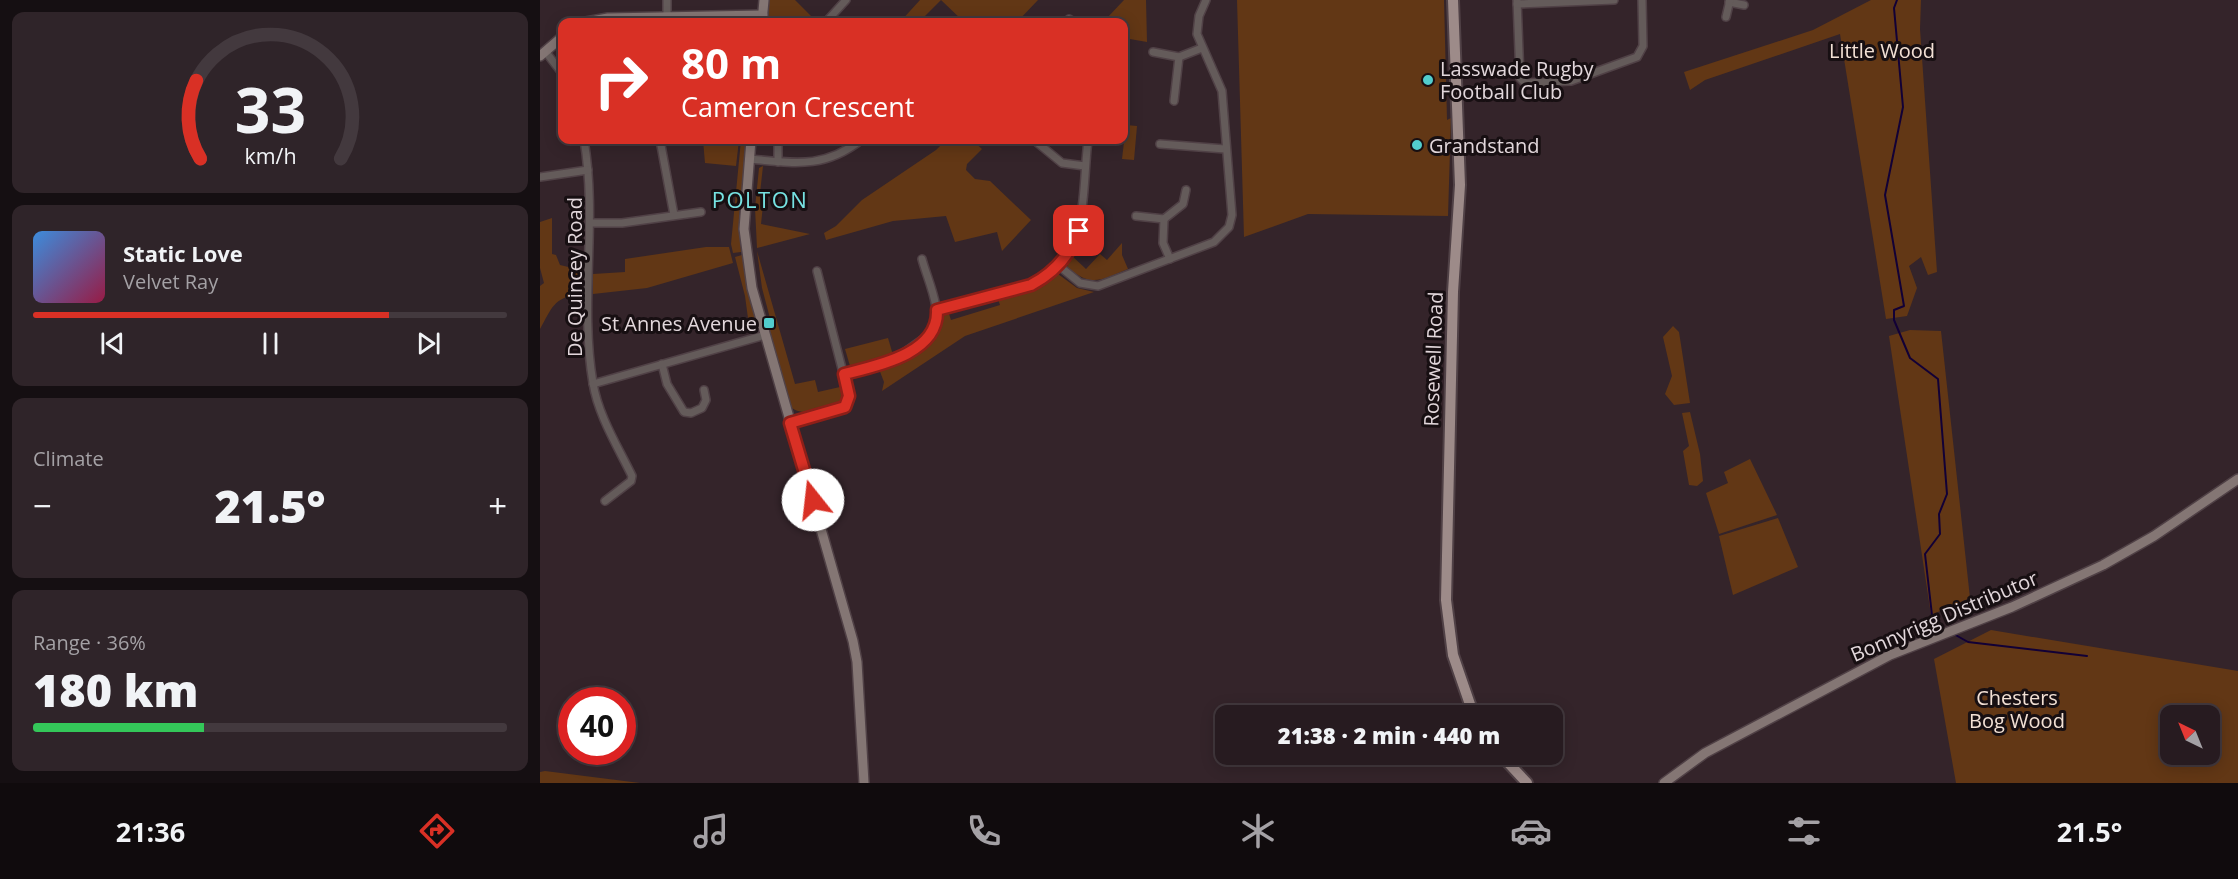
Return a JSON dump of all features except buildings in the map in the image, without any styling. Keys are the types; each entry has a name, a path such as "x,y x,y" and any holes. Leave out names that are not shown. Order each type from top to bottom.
{"main road":[{"name":"Rosewell Road","path":"1453,0 1460,185 1453,292 1446,600 1453,655 1470,705"},
{"path":"1510,765 1527,783"}],"street":[{"path":"667,0 667,16"},
{"path":"763,18 764,0"},
{"path":"830,18 846,0"},
{"path":"1058,266 1080,283 1092,287 1214,242 1229,227 1232,215 1222,91 1197,34 1199,16 1206,0"},
{"path":"1614,0 1517,2 1521,81 1570,81 1634,59 1640,54 1644,42 1642,0"},
{"path":"1726,18 1730,1 1744,5"},
{"path":"608,18 667,16 731,18"},
{"path":"558,40 543,53 558,69"},
{"path":"1153,52 1179,57 1202,48"},
{"path":"1174,101 1179,57"},
{"path":"1185,146 1187,138"},
{"name":"De Quincey Road","path":"585,144 590,223 587,302 593,384 599,406 632,476 631,481 605,501"},
{"path":"661,144 674,215"},
{"path":"751,144 744,214 746,254 752,288 853,641 864,783"},
{"path":"778,144 778,162"},
{"path":"750,159 812,163 832,157 854,144"},
{"path":"1039,144 1062,163 1085,166"},
{"path":"937,310 1031,285 1058,266 1071,249 1079,231 1088,144"},
{"path":"1160,144 1225,148"},
{"path":"540,177 588,170"},
{"path":"1137,216 1164,219 1183,204 1186,190"},
{"path":"590,223 622,223 701,212"},
{"path":"1164,219 1163,243 1170,259"},
{"path":"844,374 896,360 933,332 936,326 937,310 922,259"},
{"path":"790,423 845,407 849,396 817,271"},
{"path":"593,384 765,335"},
{"path":"662,364 668,384 684,412 691,413 702,408 706,399 704,390"},
{"name":"Bonnyrigg Distributor","path":"1664,783 1705,753 1890,655 2012,607 2103,565 2154,536 2238,480"}],"green space":[{"path":"768,0 795,0 813,18 766,18"},
{"path":"920,0 941,0 923,18 904,18"},
{"path":"941,0 1038,0 1021,18 960,18"},
{"path":"1124,0 1146,0 1147,42 1128,39 1128,18 1107,18"},
{"path":"1237,0 1444,0 1447,120 1451,118 1448,216 1308,214 1244,237"},
{"name":"Little Wood","path":"1871,0 1921,0 1920,29 1937,272 1928,275 1921,257 1909,266 1917,288 1907,316 1886,319 1840,34 1705,80 1690,90 1684,72 1813,30"},
{"path":"1128,125 1137,126 1134,160 1122,159 1124,144 1128,144"},
{"path":"703,144 739,144 736,166 705,163"},
{"path":"741,144 747,144 739,217 741,252 733,253 731,244"},
{"path":"942,144 976,144 982,149 967,164 966,170 975,179 990,181 1031,220 1002,251 997,232 955,242 946,216 893,221 826,240 824,233 836,226 862,200"},
{"path":"763,166 760,193 764,196 761,224 810,234 757,248 755,208 759,168"},
{"path":"552,218 552,254 556,255 560,265 581,270 579,294 558,301 540,329 540,286 544,283 540,268 540,222"},
{"path":"1122,243 1122,255 1128,269 1103,279 1090,280 1067,267 1071,255 1086,269 1100,254 1107,260"},
{"path":"706,247 729,247 733,263 647,288 593,294 593,274 625,272 625,259"},
{"path":"757,251 795,384 815,380 818,392 840,387 846,396 836,405 810,412 795,410 790,406 772,350 771,322 762,288"},
{"path":"742,255 756,320 755,328 750,333 745,296 735,257"},
{"path":"1058,274 1077,288 1094,292 965,336 882,391 884,382 879,369 923,346 935,334 943,316 948,311 951,320 1000,305 998,299 1002,295 1038,284"},
{"path":"1673,326 1679,332 1690,403 1674,405 1665,394 1672,376 1663,337"},
{"path":"1910,330 1941,331 1970,598 1931,615 1889,336"},
{"path":"888,338 893,355 850,366 845,349"},
{"path":"1690,412 1700,454 1703,481 1697,486 1689,485 1683,451 1689,446 1682,413"},
{"path":"1750,459 1777,515 1719,534 1706,493 1728,483 1724,472"},
{"path":"1778,518 1798,567 1733,595 1719,536"},
{"name":"Chesters Bog Wood","path":"1991,630 2238,671 2238,783 1956,783 1934,659"},
{"path":"540,772 640,783 540,783"}],"waterway":[{"path":"1897,0 1894,8 1903,107 1885,195 1904,306 1894,310 1894,320 1910,358 1938,379 1947,494 1939,514 1940,534 1925,554 1933,624 1944,629"},
{"path":"1952,633 1968,642 2087,656"}],"place":[{"name":"Lasswade Rugby Football Club","path":"1428,80"},
{"name":"Grandstand","path":"1417,145"},
{"name":"St Annes Avenue","path":"769,323"}],"district":[{"name":"POLTON","path":"760,199"}],"route":[{"path":"813,500 790,423 845,407 849,396 844,374 896,360 907,353 933,332 936,326 937,310 1031,285 1045,277 1058,266 1071,249 1079,231"}]}
